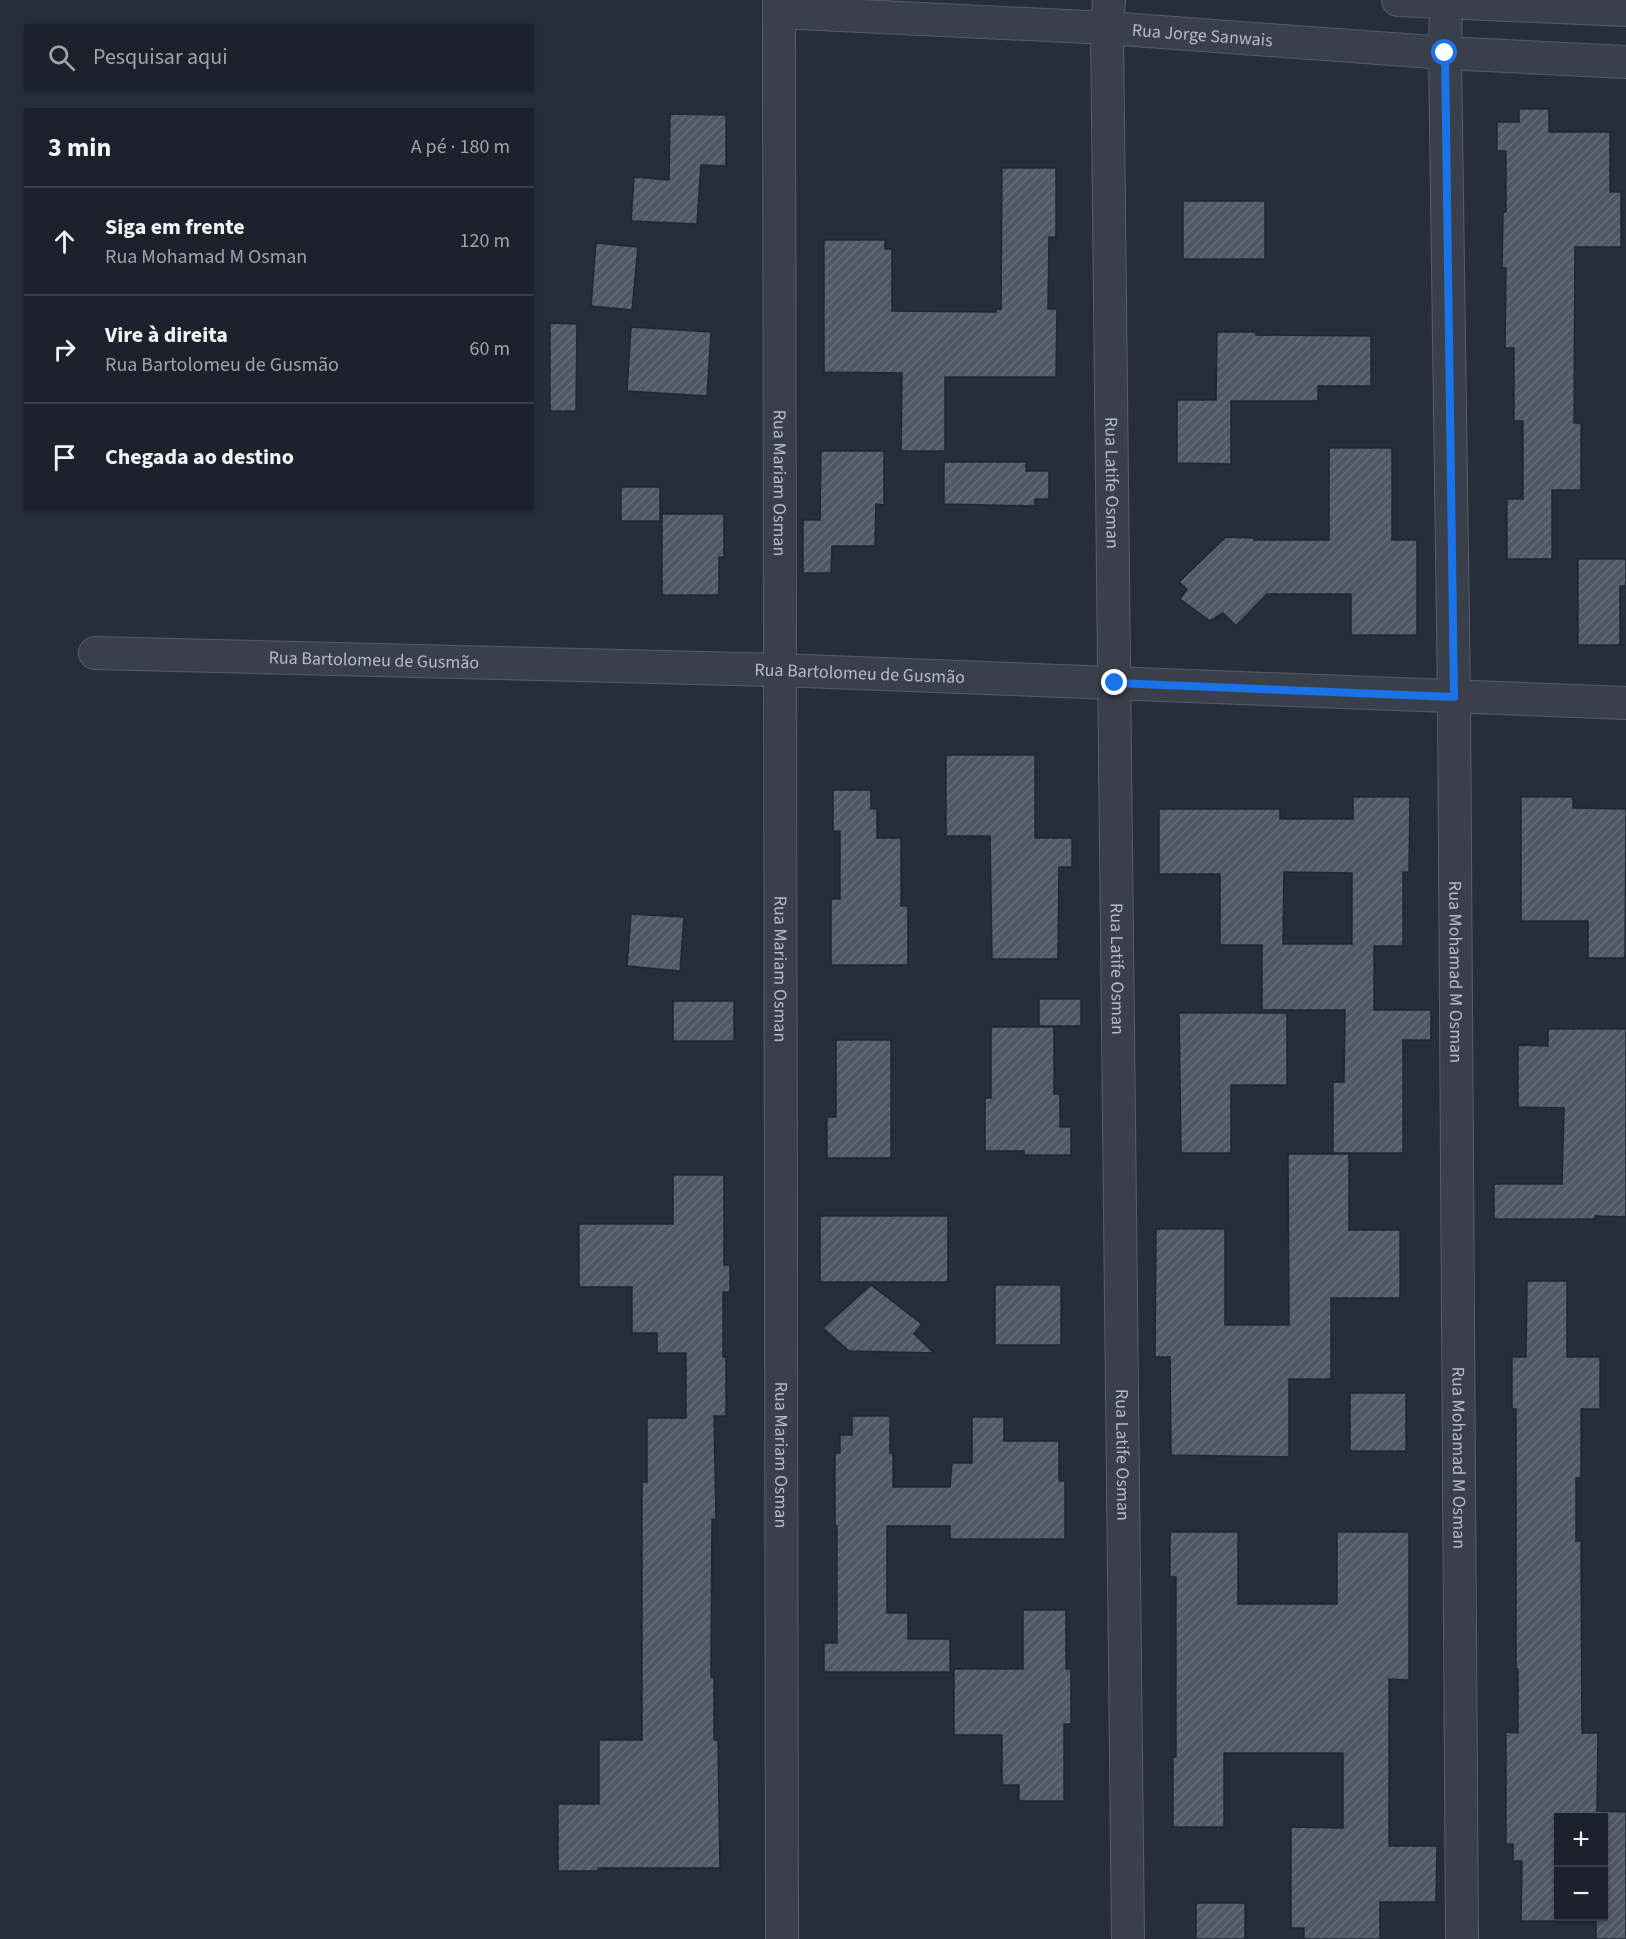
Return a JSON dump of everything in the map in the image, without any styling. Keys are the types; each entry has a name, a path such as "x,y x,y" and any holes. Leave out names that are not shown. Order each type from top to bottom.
{"street":[{"path":"1398,0 1626,10"},
{"name":"Rua Mohamad M Osman","path":"1446,3 1454,697 1462,1939"},
{"name":"Rua Jorge Sanwais","path":"779,6 1108,14 1445,53 1626,62"},
{"name":"Rua Mariam Osman","path":"779,6 782,1939"},
{"name":"Rua Latife Osman","path":"1108,14 1128,1939"},
{"name":"Rua Bartolomeu de Gusmão","path":"94,653 779,670 1626,704"}],"building":[{"path":"1519,109 1549,109 1549,132 1610,132 1610,192 1621,192 1621,247 1575,247 1574,423 1581,423 1581,490 1552,490 1552,559 1507,559 1507,499 1523,499 1523,421 1514,421 1514,348 1505,348 1506,268 1502,268 1503,212 1506,212 1506,151 1497,151 1497,122 1519,122"},
{"path":"670,114 726,115 726,166 701,165 697,224 631,221 634,177 669,180"},
{"path":"1002,168 1056,168 1056,237 1049,237 1048,309 1057,309 1056,377 945,377 945,451 901,451 902,373 824,372 824,240 885,240 885,249 892,249 892,311 996,312 996,309 1001,309"},
{"path":"1183,201 1265,201 1265,259 1183,259"},
{"path":"596,243 638,247 632,310 591,306"},
{"path":"550,323 577,324 576,411 550,411"},
{"path":"631,327 711,332 707,396 627,391"},
{"path":"1217,332 1256,332 1256,335 1371,336 1371,386 1318,386 1318,401 1231,401 1231,464 1177,463 1177,400 1216,400"},
{"path":"1329,448 1392,448 1392,540 1417,540 1417,635 1351,635 1351,594 1267,594 1236,626 1223,613 1210,621 1180,599 1187,589 1179,582 1226,537 1254,538 1254,540 1329,540"},
{"path":"821,451 884,451 884,505 876,504 875,546 832,546 831,573 803,573 803,520 820,520"},
{"path":"944,462 1026,462 1026,471 1049,471 1049,499 1035,499 1035,506 944,504"},
{"path":"621,487 660,487 660,521 621,521"},
{"path":"662,514 724,514 724,557 719,557 719,595 662,595"},
{"path":"1578,559 1626,559 1626,586 1620,586 1620,645 1578,645"},
{"path":"946,755 1035,755 1035,838 1072,838 1072,867 1059,867 1058,959 992,959 990,836 946,836"},
{"path":"833,790 871,790 871,809 877,809 877,838 901,838 901,906 908,906 908,965 831,965 831,899 840,899 840,831 833,831"},
{"path":"1353,797 1410,797 1409,872 1403,872 1403,946 1374,946 1374,1010 1431,1010 1431,1040 1403,1040 1403,1153 1333,1153 1333,1082 1344,1082 1345,1010 1262,1010 1262,945 1220,945 1220,874 1159,874 1159,809 1280,809 1280,819 1353,819","holes":["1284,872 1352,873 1352,944 1283,944"]},
{"path":"1521,797 1573,797 1573,808 1626,809 1625,958 1588,958 1588,921 1521,921"},
{"path":"631,914 684,917 680,971 627,966"},
{"path":"1039,999 1081,999 1081,1026 1039,1026"},
{"path":"673,1001 734,1001 734,1041 673,1041"},
{"path":"1179,1013 1287,1013 1287,1085 1231,1085 1231,1153 1181,1153"},
{"path":"991,1027 1054,1027 1054,1094 1060,1094 1060,1127 1071,1127 1071,1155 1024,1155 1024,1151 985,1151 985,1098 991,1098"},
{"path":"1548,1029 1626,1029 1626,1217 1494,1219 1494,1184 1562,1184 1564,1108 1518,1107 1518,1045 1548,1046"},
{"path":"836,1040 891,1040 891,1158 827,1158 827,1117 836,1117"},
{"path":"1288,1154 1349,1154 1349,1230 1400,1230 1400,1298 1331,1298 1331,1379 1289,1379 1289,1457 1171,1455 1170,1357 1155,1357 1156,1229 1225,1229 1225,1325 1289,1325"},
{"path":"673,1175 724,1175 724,1265 730,1265 730,1292 723,1292 726,1416 714,1416 716,1519 712,1519 711,1677 714,1677 714,1740 718,1740 720,1868 598,1868 598,1871 558,1871 558,1804 599,1804 599,1740 642,1740 642,1482 647,1482 647,1418 686,1418 686,1353 657,1353 657,1333 632,1333 632,1287 579,1287 579,1224 673,1224"},
{"path":"820,1216 948,1216 948,1282 820,1282"},
{"path":"1527,1281 1567,1281 1567,1357 1600,1357 1600,1409 1581,1409 1581,1478 1576,1478 1576,1541 1581,1541 1582,1733 1598,1733 1597,1811 1626,1812 1626,1939 1596,1939 1596,1921 1608,1921 1608,1813 1554,1813 1554,1921 1521,1921 1522,1861 1513,1861 1513,1844 1506,1844 1506,1732 1518,1733 1516,1409 1512,1409 1512,1357 1526,1357"},
{"path":"871,1285 922,1324 914,1334 934,1353 849,1351 823,1328"},
{"path":"995,1285 1061,1285 1061,1345 995,1345"},
{"path":"1350,1393 1406,1393 1406,1451 1350,1451"},
{"path":"852,1416 890,1416 893,1487 950,1487 952,1463 972,1463 972,1417 1004,1417 1004,1441 1059,1441 1059,1481 1065,1481 1065,1539 950,1539 950,1526 887,1526 887,1613 908,1613 908,1639 950,1639 950,1672 824,1672 824,1643 837,1643 835,1453 840,1453 840,1435 852,1435"},
{"path":"1170,1532 1238,1532 1238,1604 1337,1604 1337,1532 1409,1532 1409,1680 1389,1679 1389,1846 1437,1846 1436,1902 1380,1902 1380,1939 1304,1939 1304,1928 1291,1928 1291,1827 1343,1828 1343,1753 1224,1753 1224,1827 1173,1827 1173,1757 1176,1757 1176,1577 1170,1577"},
{"path":"1023,1610 1066,1610 1066,1669 1071,1669 1071,1724 1064,1724 1064,1801 1019,1801 1019,1785 1002,1785 1002,1735 954,1735 954,1669 1023,1669"},
{"path":"1196,1903 1245,1903 1245,1939 1196,1939"}],"route":[{"path":"1115,683 1454,697 1445,53"}]}
